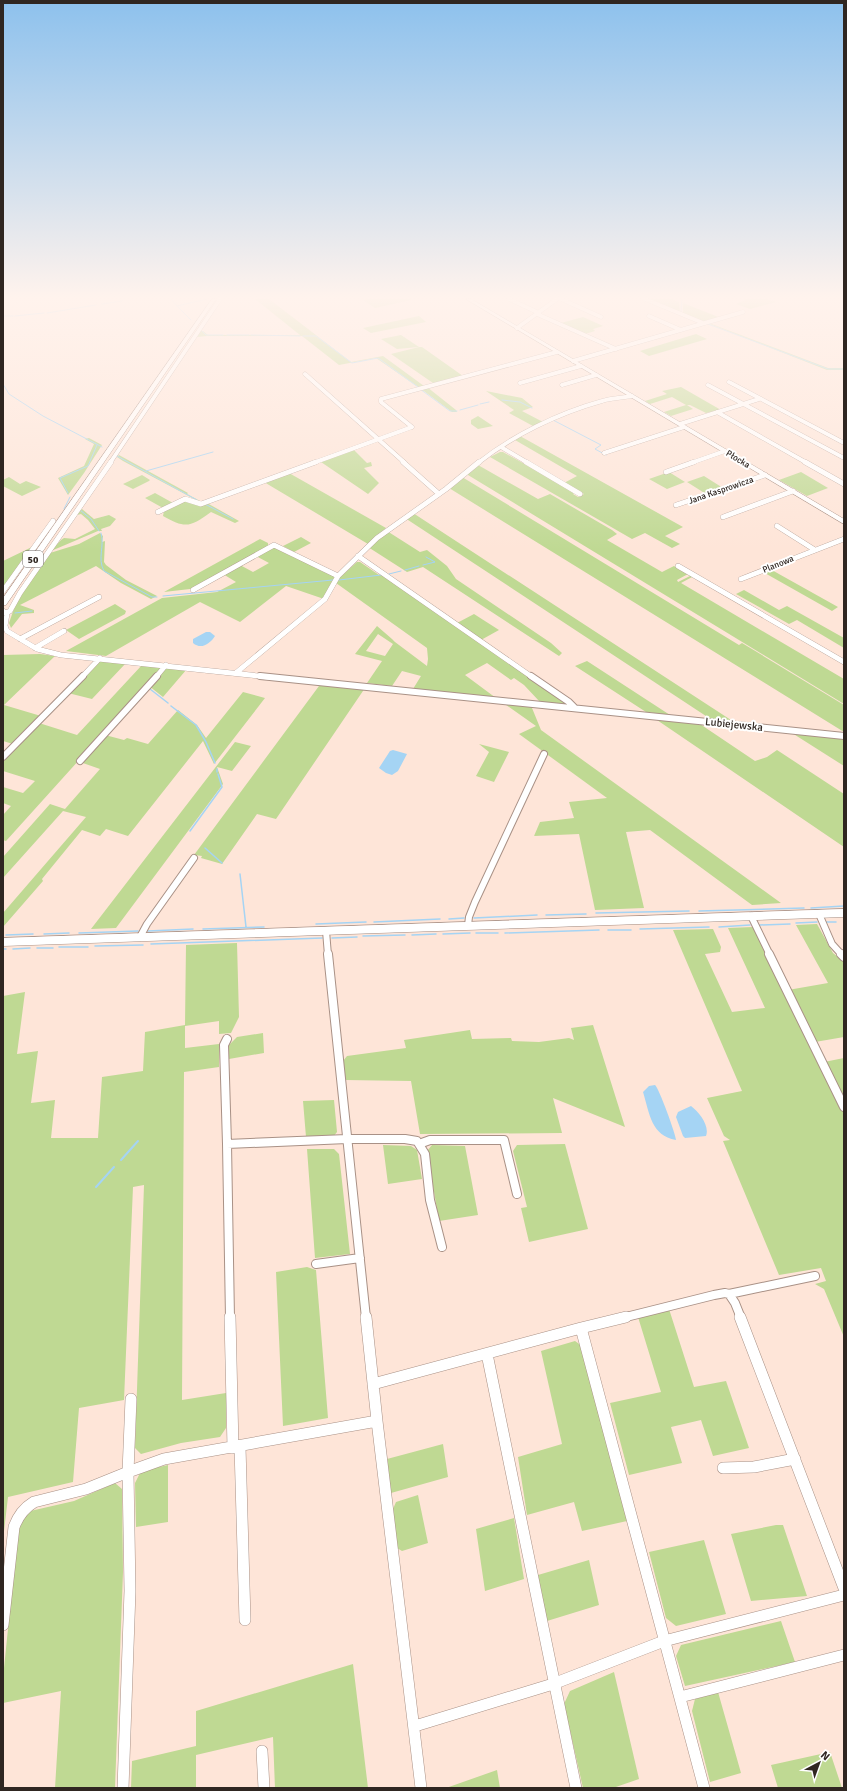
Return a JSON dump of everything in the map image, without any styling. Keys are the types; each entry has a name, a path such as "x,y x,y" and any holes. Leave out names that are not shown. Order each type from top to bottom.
{"main road":[{"name":"50","path":"3,603 156,383"}],"street":[{"path":"99,597 18,637 5,628 5,611 20,592 119,450 164,383"},
{"path":"315,383 439,494"},
{"path":"158,512 185,499 201,504 204,503 412,427 381,402 381,399 441,383"},
{"path":"562,385 570,383"},
{"name":"Płocka","path":"609,383 844,522"},
{"path":"730,383 844,443"},
{"path":"708,385 844,458"},
{"path":"237,672 325,599 338,576 387,530 439,494 487,456 538,425 612,398 632,396"},
{"path":"604,453 682,426 717,412 759,399"},
{"path":"717,412 844,484"},
{"path":"630,444 637,449"},
{"path":"501,448 580,494"},
{"path":"666,472 725,451"},
{"name":"Jana Kasprowicza","path":"676,505 765,475"},
{"path":"723,517 792,491"},
{"path":"3,591 53,521"},
{"name":"Planowa","path":"777,526 815,550"},
{"name":"Planowa","path":"741,579 844,539"},
{"path":"193,590 274,545 338,576"},
{"path":"358,556 569,702 575,708"},
{"path":"678,566 844,662"},
{"path":"35,648 64,631"},
{"name":"Lubiejewska","path":"18,637 35,648 54,654 625,712 844,736"},
{"path":"3,757 100,658"},
{"path":"80,761 166,665"},
{"path":"468,925 471,912 544,754"},
{"path":"140,937 146,924 194,858"},
{"path":"3,942 844,913"},
{"path":"819,914 832,944 844,957"},
{"path":"751,916 844,1107"},
{"path":"326,932 377,1421 415,1726 421,1788"},
{"path":"227,1039 224,1045 227,1144 237,1447 245,1620"},
{"path":"227,1144 347,1139 405,1139 417,1141 425,1154 430,1200 442,1247"},
{"path":"419,1144 430,1140 504,1140 517,1194"},
{"path":"316,1264 360,1258"},
{"path":"373,1384 581,1328 714,1295 725,1293 729,1294 815,1276"},
{"path":"729,1294 735,1303 844,1588"},
{"path":"581,1328 704,1788"},
{"path":"487,1354 553,1684 576,1788"},
{"path":"123,1788 130,1591 128,1472 131,1399"},
{"path":"3,1625 14,1527 20,1512 34,1502 86,1489 164,1459 377,1421"},
{"path":"723,1468 754,1467 795,1459"},
{"path":"415,1726 553,1684 664,1641 844,1596"},
{"path":"680,1697 844,1655"},
{"path":"262,1751 264,1788"}],"green space":[{"path":"412,383 419,383 424,386 418,387"},
{"path":"427,387 457,412 452,412 421,389"},
{"path":"681,387 721,410 706,413 687,405 693,409 671,416 664,412 686,405 672,397 650,404 645,401 667,394 662,391"},
{"path":"486,391 522,398 533,407 522,411 543,422 533,426 509,413 514,410"},
{"path":"478,416 493,426 478,429 471,424 471,420"},
{"path":"520,436 683,527 665,536 680,544 672,548 645,533 632,539 490,457 503,452 575,492 573,494 578,497 584,494 564,483 577,476 515,440"},
{"path":"89,438 102,445 68,495 58,478 84,466 94,444 85,439"},
{"path":"354,450 367,463 371,462 372,466 364,468 379,483 368,494 321,462"},
{"path":"119,455 200,501 123,461 117,457"},
{"path":"478,465 538,499 550,494 612,530 617,534 607,540 662,572 674,566 688,574 677,580 678,582 692,575 694,576 681,583 844,679 844,704 468,475 467,473"},
{"path":"669,472 685,482 667,489 649,479"},
{"path":"801,472 828,488 807,496 779,480"},
{"path":"289,473 386,528 368,544 264,482"},
{"path":"142,475 150,480 133,489 123,484"},
{"path":"704,476 723,488 706,494 687,482"},
{"path":"9,477 20,484 26,481 41,487 22,496 3,486 3,480"},
{"path":"462,477 739,645 742,643 844,705 844,732 449,488"},
{"path":"155,493 173,503 163,508 145,498"},
{"path":"187,500 207,503 239,521 235,523 211,512 198,521 188,524 177,523 163,516 164,511"},
{"path":"82,509 94,519 109,515 116,519 110,526 101,529 102,531 98,531 51,551 64,538 75,539 95,529 81,514 77,515"},
{"path":"413,513 734,722 712,720 405,518"},
{"path":"387,531 420,552 427,550 447,566 456,579 551,643 562,653 559,656 423,567 407,572 368,547"},
{"path":"100,533 103,536 102,542 105,541 104,562 106,565 126,580 157,596 151,599 121,583 96,566 20,605 34,610 34,613 22,614 11,628 9,623 17,600 50,553 79,544"},
{"path":"301,537 311,543 294,552 283,546"},
{"path":"260,539 268,543 268,546 190,589 164,592"},
{"path":"32,547 3,588 3,561"},
{"path":"272,547 276,547 336,576 324,599 286,586 240,622 200,602 106,656 66,651 162,598 217,592 236,582 223,574 240,565 253,572 269,563 256,556"},
{"path":"357,562 360,562 379,575 382,574 568,705 540,702 524,685 514,678 511,680 487,663 465,675 496,698 413,689 421,676 402,671 392,686 367,683 382,661 355,654 377,626 395,642 427,666 427,648 336,583 338,579","holes":["378,634 393,644 385,656 366,651"]},
{"path":"770,569 838,607 832,611 763,572"},
{"path":"744,590 779,610 787,606 844,638 844,648 797,620 789,624 736,594"},
{"path":"115,604 126,611 125,614 79,639 66,630"},
{"path":"474,614 499,630 481,640 457,623"},
{"path":"40,654 55,656 4,705 41,716 13,744 3,741 3,655"},
{"path":"99,661 126,663 92,699 68,693"},
{"path":"587,661 670,715 646,712 575,666"},
{"path":"142,665 163,667 6,841 3,840 3,815 11,806 3,803 3,787 23,793 35,781 3,771 3,759 39,723 77,735"},
{"path":"165,668 187,669 163,697 149,686"},
{"path":"318,683 365,688 276,819 257,814 222,864 201,858 202,856 194,855 319,686"},
{"path":"243,692 265,698 214,764 203,741 128,836 106,829 100,836 82,830 42,879 43,881 3,927 3,913 86,817 63,811 3,878 3,857 50,804 65,809 100,769 80,762 105,735 124,740 127,738 148,744 178,710 197,725 206,738"},
{"path":"502,702 533,705 532,708 541,730 781,903 752,905 650,830 626,832 644,908 595,910 579,834 534,836 540,822 574,818 569,802 607,798 519,734 536,726"},
{"path":"654,718 697,722 755,761 767,757 777,750 844,794 844,847"},
{"path":"792,733 844,737 844,766"},
{"path":"235,742 251,746 232,771 217,767 223,784 116,928 91,929"},
{"path":"479,744 509,752 494,782 476,776 489,752"},
{"path":"817,924 833,953 844,962 844,1037 815,1042 788,990 828,983 796,925"},
{"path":"753,927 844,1112 844,1337 824,1289 815,1284 826,1281 821,1268 779,1275 723,1141 730,1140 724,1136 707,1098 742,1091 673,930 713,929 721,947 720,952 705,954 732,1012 765,1008 728,928"},
{"path":"237,943 239,1017 231,1033 219,1034 219,1021 185,1026 185,1048 219,1044 219,1067 184,1072 182,1400 226,1393 226,1428 220,1437 181,1443 141,1454 135,1448 144,1185 133,1187 124,1400 79,1408 73,1482 8,1497 3,1540 3,996 25,992 17,1054 38,1051 31,1103 55,1100 51,1138 98,1138 102,1077 143,1071 145,1032 185,1025 186,945"},
{"path":"593,1025 625,1127 553,1098 562,1133 420,1134 411,1081 345,1080 343,1061 347,1056 406,1048 404,1040 470,1030 472,1039 511,1038 512,1041 539,1042 569,1038 574,1040 571,1028"},
{"path":"263,1033 264,1053 229,1059 229,1045 237,1037"},
{"path":"844,1058 844,1101 824,1062"},
{"path":"334,1100 337,1132 333,1137 306,1137 303,1101"},
{"path":"565,1144 588,1229 529,1242 521,1208 527,1207 513,1151 517,1145"},
{"path":"383,1145 411,1146 417,1150 422,1179 388,1184"},
{"path":"432,1145 465,1146 478,1215 439,1221 427,1151"},
{"path":"307,1149 334,1149 339,1154 350,1254 315,1258"},
{"path":"307,1267 316,1270 328,1418 283,1426 276,1272"},
{"path":"669,1309 694,1387 726,1381 749,1448 713,1456 701,1420 671,1427 682,1463 629,1475 610,1403 661,1392 638,1317"},
{"path":"575,1341 582,1346 627,1521 582,1531 574,1502 527,1515 518,1457 562,1444 541,1351"},
{"path":"443,1444 448,1477 391,1493 387,1459"},
{"path":"168,1465 168,1522 136,1527 135,1483 141,1471"},
{"path":"115,1483 122,1489 123,1572 115,1788 55,1788 61,1691 3,1703 3,1678 19,1521 26,1512 74,1501"},
{"path":"418,1495 428,1543 402,1551 397,1548 393,1509 396,1502"},
{"path":"514,1518 524,1579 485,1591 476,1529"},
{"path":"783,1525 807,1596 751,1601 731,1534"},
{"path":"704,1540 726,1614 676,1626 666,1618 649,1552"},
{"path":"589,1560 599,1605 547,1621 538,1575"},
{"path":"781,1621 795,1662 685,1686 676,1656 681,1645"},
{"path":"353,1664 368,1788 275,1788 273,1737 196,1755 196,1788 131,1788 132,1761 196,1746 196,1711"},
{"path":"614,1672 639,1779 613,1788 583,1788 564,1704 570,1691"},
{"path":"718,1692 741,1773 710,1782 692,1711 695,1699"},
{"path":"830,1752 842,1788 778,1788 771,1765"},
{"path":"497,1770 500,1788 446,1788"}],"water":[{"path":"206,632 210,632 215,636 211,641 202,646 193,643 193,639"},
{"path":"393,750 407,754 398,771 392,775 379,768 390,751"},
{"path":"655,1085 667,1112 676,1140 661,1134 656,1129 650,1116 643,1092 649,1086"},
{"path":"691,1106 700,1115 705,1124 707,1132 706,1136 685,1138 683,1136 676,1117 678,1112"}],"waterway":[{"path":"412,383 418,387"},
{"path":"3,384 9,394 43,416 102,447"},
{"path":"420,389 450,411 457,411"},
{"path":"502,400 520,402 532,408"},
{"path":"480,404 489,402"},
{"path":"460,410 478,405"},
{"path":"553,420 601,445 595,449 606,455"},
{"path":"68,493 60,478 88,466 97,445"},
{"path":"146,471 213,452"},
{"path":"117,456 197,500"},
{"path":"64,509 70,497"},
{"path":"205,504 233,519"},
{"path":"80,510 91,519 99,531"},
{"path":"101,533 101,561 104,571 152,597 157,597"},
{"path":"423,565 435,562 426,557"},
{"path":"405,570 419,566"},
{"path":"389,574 401,571"},
{"path":"339,580 381,575"},
{"path":"163,596 333,580"},
{"path":"15,613 32,611"},
{"path":"150,689 168,703"},
{"path":"171,706 196,725 206,742 215,763"},
{"path":"190,831 222,787 218,774"},
{"path":"205,848 222,863"},
{"path":"240,874 246,927"},
{"path":"811,908 844,906"},
{"path":"699,911 804,908"},
{"path":"596,913 689,911"},
{"path":"546,915 586,914"},
{"path":"474,918 537,915"},
{"path":"449,919 464,918"},
{"path":"374,922 440,919"},
{"path":"316,924 366,922"},
{"path":"796,923 817,922"},
{"path":"826,922 836,922"},
{"path":"760,925 790,924"},
{"path":"719,927 750,925"},
{"path":"203,929 264,927"},
{"path":"640,929 709,927"},
{"path":"148,931 193,929"},
{"path":"505,933 599,930"},
{"path":"608,930 631,930"},
{"path":"79,933 138,931"},
{"path":"44,934 69,933"},
{"path":"443,934 470,933"},
{"path":"476,933 498,933"},
{"path":"6,935 33,934"},
{"path":"412,935 436,934"},
{"path":"363,936 405,935"},
{"path":"332,938 357,937"},
{"path":"151,944 322,938"},
{"path":"95,946 143,945"},
{"path":"59,947 88,947"},
{"path":"13,949 30,948"},
{"path":"37,948 53,948"},
{"path":"121,1160 138,1141"},
{"path":"96,1187 114,1167"}]}
